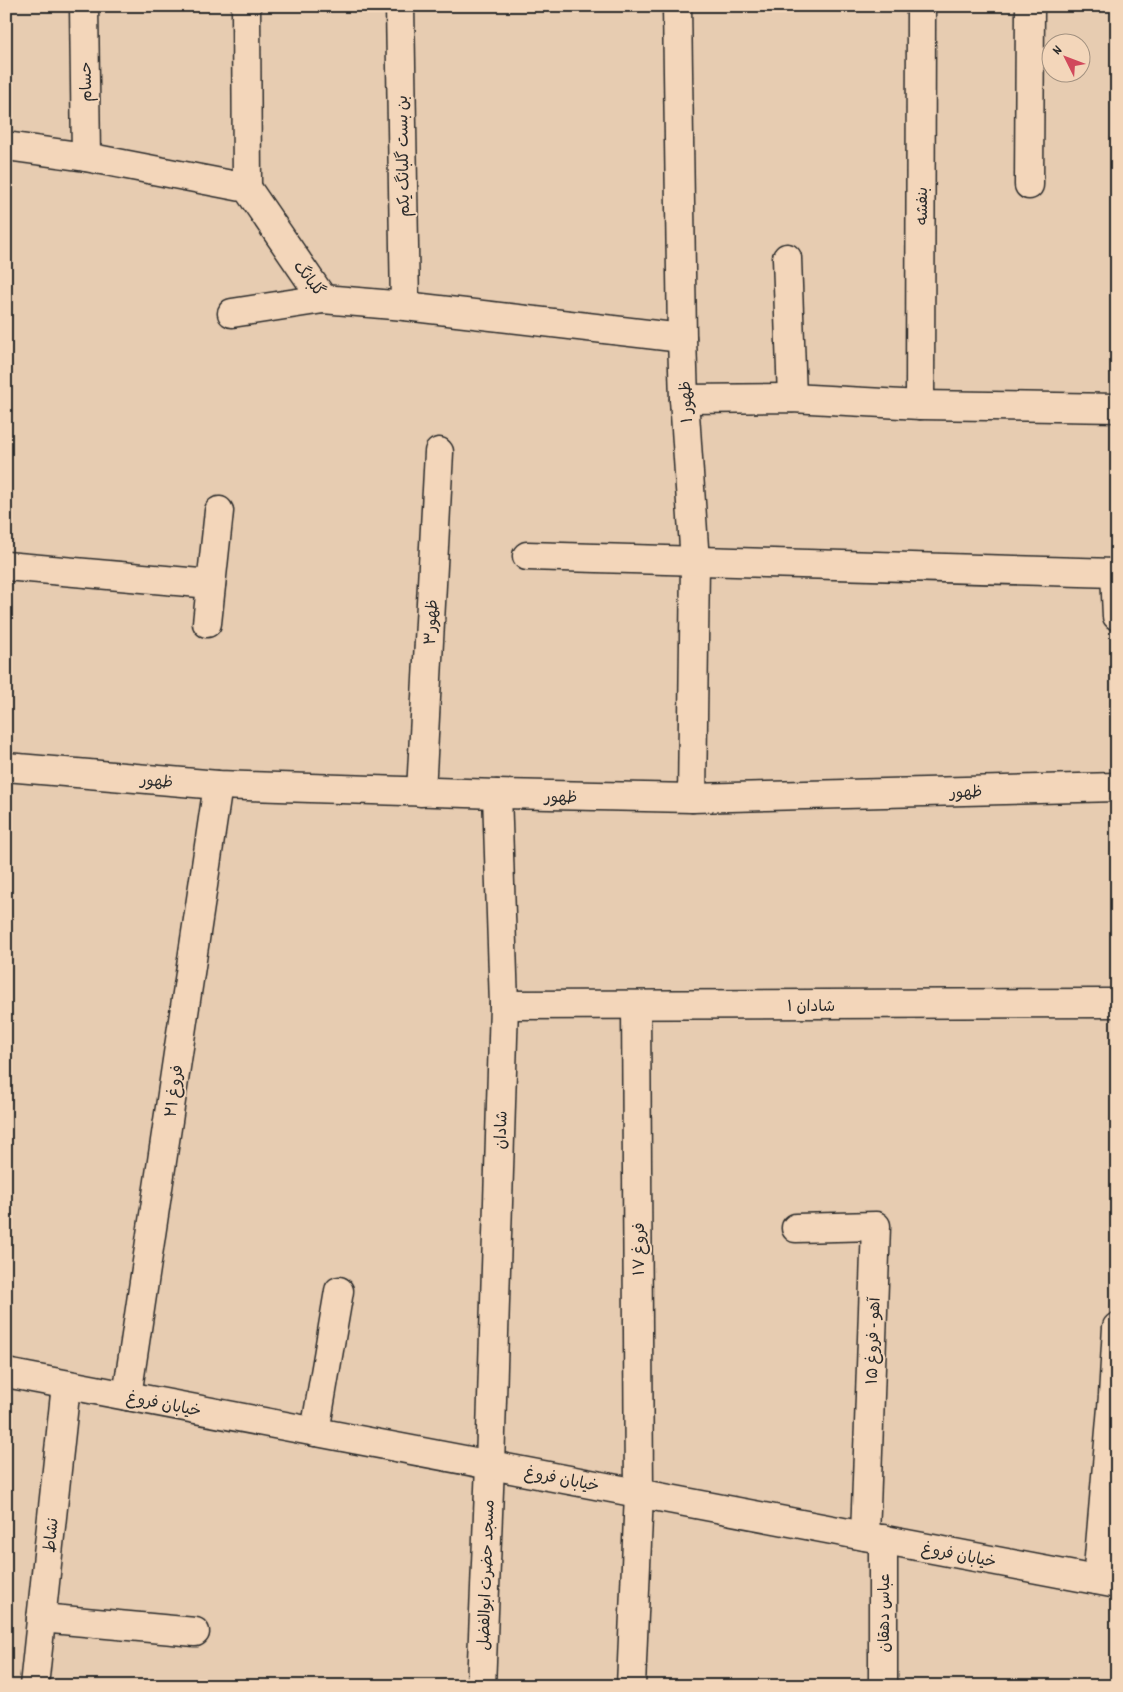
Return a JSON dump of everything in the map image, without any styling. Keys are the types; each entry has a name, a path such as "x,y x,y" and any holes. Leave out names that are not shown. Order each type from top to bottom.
{"street":[{"name":"حسام","path":"84,6 86,157"},
{"path":"6,146 86,157 247,188 246,6"},
{"name":"بن بست گلبانگ یکم","path":"400,6 405,306"},
{"name":"ظهور ۱","path":"677,6 682,338 684,399 695,562 692,798"},
{"name":"بنفشه","path":"920,406 921,6"},
{"path":"1029,185 1030,6"},
{"name":"گلبانگ","path":"247,188 323,299 405,306 682,338"},
{"path":"787,258 792,398"},
{"path":"232,313 323,299"},
{"path":"684,399 792,398 920,406 1117,408"},
{"name":"ظهور۳","path":"420,792 439,452"},
{"path":"207,622 218,511"},
{"path":"527,556 1116,573 1117,616"},
{"path":"6,566 212,584"},
{"name":"ظهور","path":"6,767 218,785 692,798 1117,786"},
{"name":"فروغ ۲۱","path":"128,1396 218,785"},
{"name":"شادان","path":"490,1465 504,1005 497,794"},
{"name":"شادان ۱","path":"504,1005 1117,1003"},
{"name":"فروغ ۱۷","path":"631,1686 639,1493 636,1006"},
{"name":"آهو - فروغ ۱۵","path":"796,1228 876,1226 874,1538"},
{"path":"315,1432 339,1291"},
{"path":"1107,1582 1117,1327"},
{"name":"خیابان فروغ","path":"6,1373 1107,1582"},
{"name":"نشاط","path":"34,1686 66,1385"},
{"name":"مسجد حضرت ابوالفضل","path":"481,1686 490,1465"},
{"name":"عباس دهقان","path":"874,1538 882,1686"},
{"path":"41,1618 195,1632"}]}
